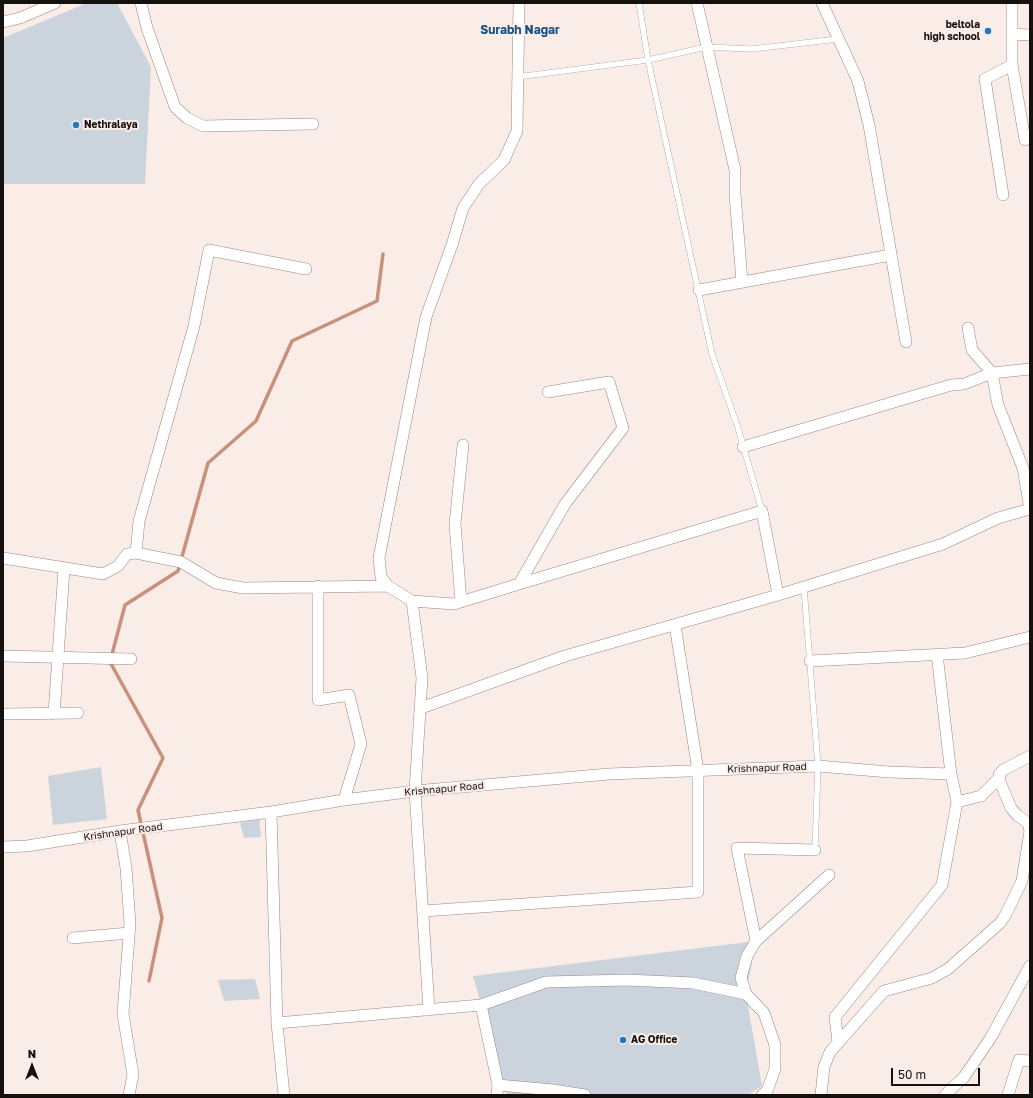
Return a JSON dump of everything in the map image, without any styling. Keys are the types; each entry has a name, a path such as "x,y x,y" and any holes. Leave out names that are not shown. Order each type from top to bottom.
{"street":[{"path":"3,22 20,18 55,3"},
{"path":"141,3 147,28 175,107 187,118 204,126 313,124"},
{"path":"519,3 517,131 504,160 479,184 463,208 452,245 426,317 379,558 381,577 388,586 412,601 454,604 762,511 778,595"},
{"path":"697,3 735,170 735,194 742,282"},
{"path":"822,3 858,82 869,125 906,342"},
{"path":"1012,3 1012,65 1026,140"},
{"path":"1012,34 1030,36"},
{"path":"1003,195 985,79 1012,65"},
{"path":"136,553 139,521 194,326 209,250 306,269"},
{"path":"699,290 891,255"},
{"path":"420,708 565,656 804,588 943,544 998,518 1030,509 1023,468 998,405 992,373 972,350 968,328"},
{"path":"743,447 951,385 964,384 992,373 1030,369"},
{"path":"519,584 565,504 623,428 609,382 548,392"},
{"path":"461,602 455,524 463,445"},
{"path":"3,558 64,569 103,574 118,566 127,554 136,553 181,562 216,584 243,588 275,589 318,586 388,586"},
{"path":"54,714 64,569"},
{"path":"318,586 318,700 349,695 361,744 344,800"},
{"path":"412,601 422,678 415,791 429,1010"},
{"path":"423,911 698,892 698,771 675,625"},
{"path":"810,661 965,653 1030,636"},
{"path":"838,1042 835,1017 942,886 957,802 951,774 937,654"},
{"path":"3,656 132,659"},
{"path":"3,714 78,713"},
{"path":"957,802 981,796 999,778 1003,770 1030,756"},
{"name":"Krishnapur Road","path":"3,847 26,846 120,831 271,812 344,800 415,791 609,774 818,766 888,772 951,774"},
{"path":"821,1095 826,1060 838,1042 884,991 932,978 948,969 1000,923 1006,914 1022,881 1030,831 1028,823 1016,815 1011,808 999,778"},
{"path":"271,812 277,1023 284,1095"},
{"path":"120,831 126,868 130,922 123,1014 133,1075 129,1095"},
{"path":"756,941 737,848 815,850"},
{"path":"762,1095 767,1091 775,1069 775,1045 764,1013 746,994 741,978 747,956 756,941 829,875"},
{"path":"73,938 129,933"},
{"path":"945,1095 964,1077 990,1039 1030,966"},
{"path":"277,1023 482,1005 546,982 627,980 693,983 746,994"},
{"path":"482,1005 498,1090 553,1090 585,1095"},
{"path":"1008,1095 1019,1060 1030,1061"}],"lane":[{"path":"639,3 648,60 712,354 743,447 762,511"},
{"path":"517,77 648,60 706,47 752,49 838,38"},
{"path":"804,588 818,766 815,850"}],"building":[{"name":"Nethralaya","path":"87,3 117,3 151,67 145,184 3,184 3,38"},
{"path":"101,767 107,819 53,825 48,776"},
{"path":"259,819 261,837 244,838 240,823"},
{"name":"AG Office","path":"756,941 746,994 762,1086 748,1095 507,1095 473,976"},
{"path":"255,979 260,999 224,1001 218,980"}],"waterway":[{"path":"149,981 162,918 138,810 163,758 110,662 125,605 178,571 208,463 256,421 292,341 377,301 383,254"}],"place":[{"name":"beltola high school","path":"988,31"},
{"name":"Nethralaya","path":"76,125"},
{"name":"AG Office","path":"623,1040"}],"district":[{"name":"Surabh Nagar","path":"520,30"}]}
